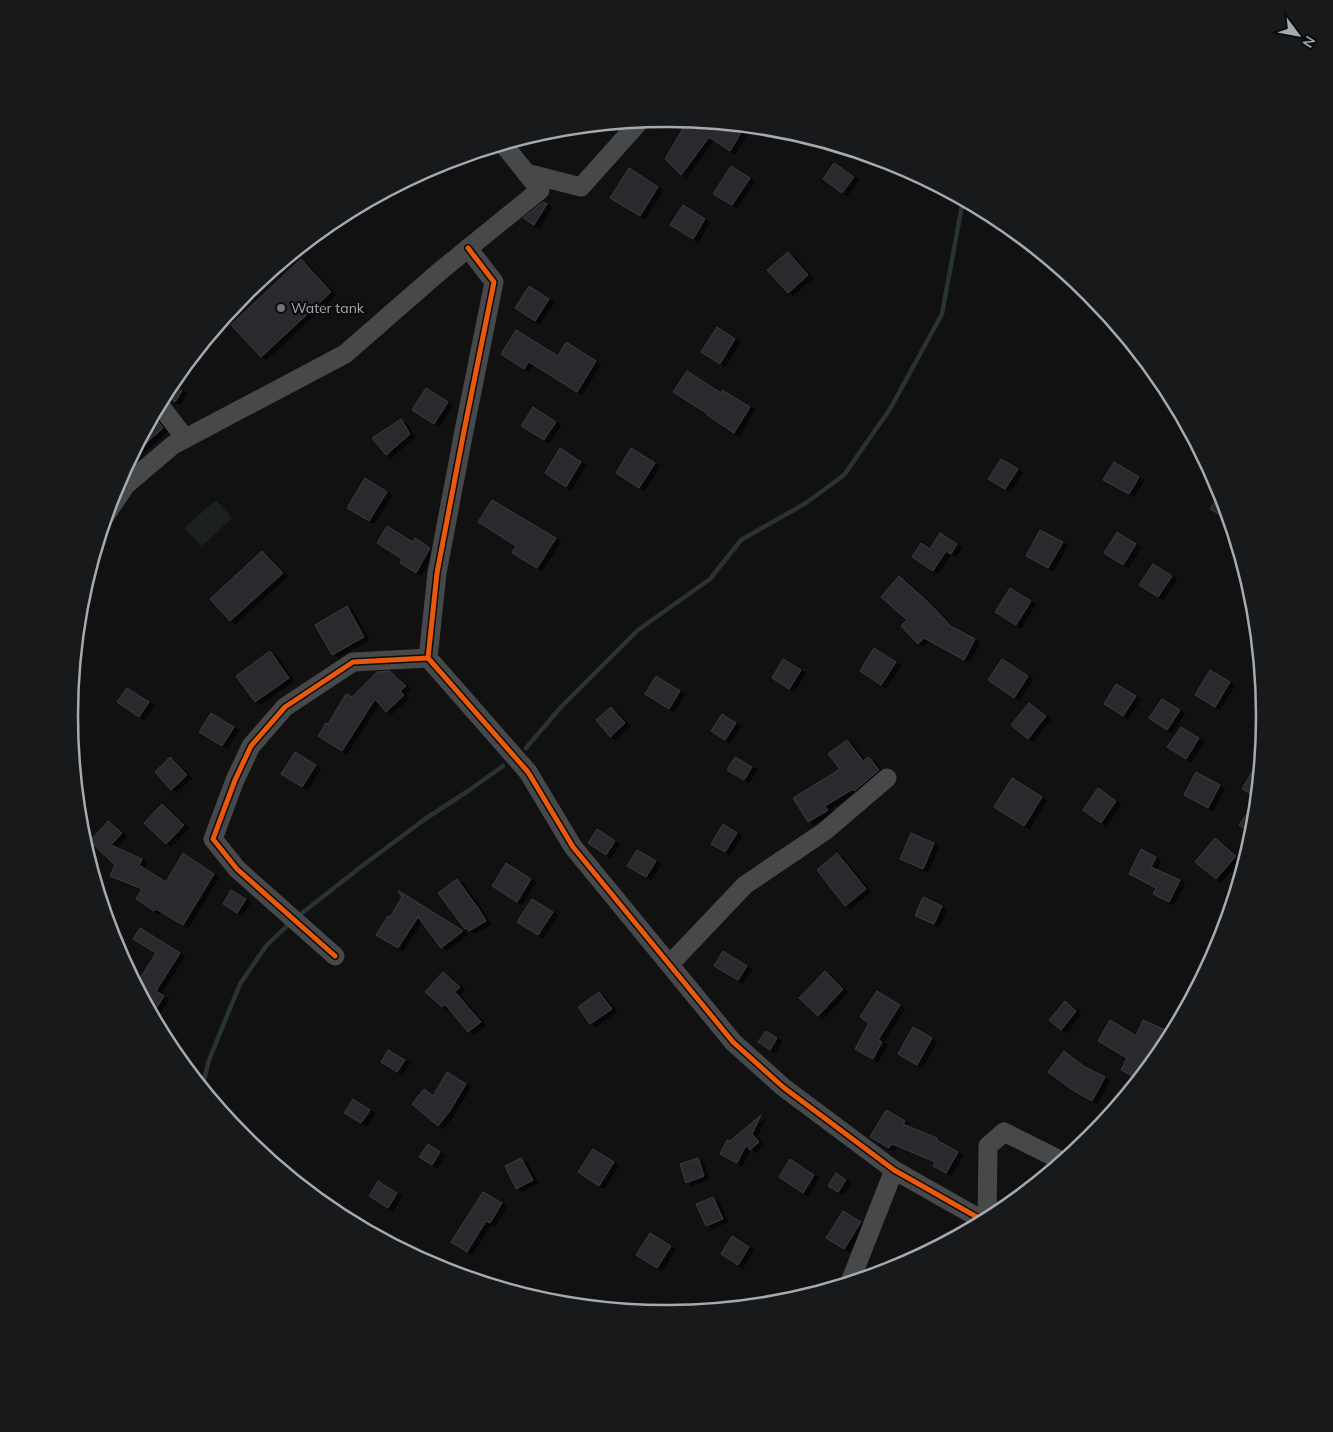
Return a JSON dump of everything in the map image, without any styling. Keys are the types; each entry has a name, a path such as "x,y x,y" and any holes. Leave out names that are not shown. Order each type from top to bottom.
{"street":[{"path":"526,173 581,187 634,128"},
{"path":"122,491 126,485 173,445 345,354 468,248 540,190 507,149"},
{"path":"468,248 494,282 437,572 428,658 528,772 573,846 733,1042 783,1087 894,1170 976,1217"},
{"path":"163,410 185,438"},
{"path":"335,956 236,869 213,839 235,780 251,746 285,707 353,662 428,658"},
{"path":"670,964 745,885 825,831 888,778"},
{"path":"987,1210 988,1146 1004,1132 1056,1158"},
{"path":"853,1275 894,1170"}],"shaded area":[{"path":"216,500 232,518 202,546 184,528"}],"building":[{"path":"684,127 741,132 730,151 709,137 681,175 665,159"},
{"path":"834,163 854,177 842,193 823,179"},
{"path":"731,166 750,178 732,205 713,194"},
{"path":"629,168 658,187 640,216 610,198"},
{"path":"543,202 547,204 534,225 523,218"},
{"path":"683,205 705,219 693,239 670,225"},
{"path":"788,252 808,275 788,293 767,270"},
{"name":"Water tank","path":"301,259 331,292 261,357 231,325"},
{"path":"529,286 549,299 535,321 515,308"},
{"path":"717,327 735,339 720,364 701,352"},
{"path":"516,330 558,356 566,342 596,361 577,392 529,362 524,369 501,354"},
{"path":"687,371 721,393 722,390 750,407 734,433 673,392"},
{"path":"178,388 182,391 175,402 171,399"},
{"path":"426,388 448,402 434,424 412,410"},
{"path":"533,407 556,422 544,440 521,426"},
{"path":"401,419 410,434 386,455 372,438"},
{"path":"157,420 163,428 143,446"},
{"path":"560,448 581,462 566,487 545,473"},
{"path":"631,448 655,463 639,488 616,473"},
{"path":"1001,459 1018,469 1005,489 988,479"},
{"path":"1114,462 1139,477 1129,494 1103,480"},
{"path":"365,478 387,492 369,521 347,508"},
{"path":"492,500 556,538 537,568 512,553 516,546 478,522"},
{"path":"1215,501 1219,514 1210,509"},
{"path":"387,526 413,542 415,538 430,548 416,573 400,563 402,559 377,543"},
{"path":"1040,530 1063,542 1048,568 1026,556"},
{"path":"1117,532 1136,544 1123,565 1104,553"},
{"path":"940,533 957,544 951,554 946,551 933,571 912,557 921,543 930,549"},
{"path":"262,551 283,573 230,621 210,599"},
{"path":"1153,564 1172,576 1158,597 1139,585"},
{"path":"899,576 951,626 975,639 964,660 924,638 918,644 901,626 907,620 881,597"},
{"path":"1010,588 1031,601 1016,625 995,612"},
{"path":"347,606 364,637 332,655 315,625"},
{"path":"874,648 896,662 881,685 860,671"},
{"path":"270,651 289,678 255,702 236,676"},
{"path":"783,659 801,670 789,689 772,678"},
{"path":"1002,659 1028,676 1014,698 988,680"},
{"path":"1210,670 1230,682 1215,707 1195,695"},
{"path":"390,671 406,686 400,691 404,695 386,712 375,699 342,751 318,736 326,723 328,724 346,694 352,697 377,672"},
{"path":"656,676 680,691 669,709 645,694"},
{"path":"1116,684 1136,696 1123,716 1104,704"},
{"path":"127,688 149,702 139,717 117,702"},
{"path":"1162,699 1180,710 1167,730 1149,718"},
{"path":"1029,703 1046,716 1028,739 1011,725"},
{"path":"611,707 625,723 610,737 596,720"},
{"path":"211,713 234,727 222,746 199,732"},
{"path":"722,714 736,723 725,740 711,731"},
{"path":"1181,727 1199,738 1186,759 1167,747"},
{"path":"847,740 863,761 869,757 879,770 854,791 853,789 825,806 828,810 808,822 793,798 840,769 828,754"},
{"path":"295,752 316,765 302,787 281,774"},
{"path":"170,757 187,775 171,790 155,772"},
{"path":"735,757 752,767 744,780 727,770"},
{"path":"1252,771 1250,794 1242,789"},
{"path":"1196,772 1220,785 1208,808 1184,795"},
{"path":"1012,778 1042,797 1024,826 994,807"},
{"path":"1098,788 1116,801 1101,823 1083,810"},
{"path":"162,804 184,825 166,844 144,823"},
{"path":"1247,814 1244,829 1239,825"},
{"path":"108,821 122,833 111,845 142,859 139,865 166,882 183,853 214,874 183,925 156,909 154,911 136,899 142,889 110,876 115,865 92,843 90,837 93,838"},
{"path":"723,824 737,833 725,852 711,844"},
{"path":"597,829 615,841 606,855 588,843"},
{"path":"911,833 934,843 923,869 900,859"},
{"path":"1215,838 1236,856 1216,879 1195,862"},
{"path":"1141,849 1156,857 1151,867 1180,880 1169,902 1153,894 1156,888 1129,874"},
{"path":"637,850 656,861 646,877 627,866"},
{"path":"837,853 866,889 845,906 817,870"},
{"path":"506,863 531,879 517,902 492,886"},
{"path":"457,879 486,921 469,931 467,928 465,929 438,893"},
{"path":"231,890 246,899 237,913 223,904"},
{"path":"398,891 463,931 441,948 418,917 398,948 376,935 402,897"},
{"path":"923,897 942,906 934,924 915,916"},
{"path":"532,899 553,912 538,935 517,922"},
{"path":"140,928 180,953 156,991 164,996 156,1009 139,980 156,953 133,939"},
{"path":"723,951 747,966 738,980 714,966"},
{"path":"825,971 843,989 818,1016 799,998"},
{"path":"443,972 460,987 455,992 481,1022 468,1032 445,1004 442,1007 425,992"},
{"path":"877,991 900,1005 878,1040 882,1042 873,1059 855,1049 869,1023 860,1017"},
{"path":"599,992 612,1009 590,1024 578,1007"},
{"path":"1065,1001 1076,1011 1061,1030 1049,1020"},
{"path":"1110,1020 1136,1036 1143,1020 1165,1030 1133,1076 1121,1070 1127,1058 1098,1041"},
{"path":"913,1027 932,1038 917,1065 898,1054"},
{"path":"766,1031 777,1038 770,1050 758,1042"},
{"path":"388,1050 405,1060 397,1072 381,1062"},
{"path":"1064,1051 1085,1067 1105,1077 1092,1101 1071,1089 1048,1072"},
{"path":"447,1072 466,1084 438,1126 412,1104 424,1089 433,1096"},
{"path":"353,1099 370,1110 361,1123 344,1113"},
{"path":"886,1110 905,1121 903,1124 937,1138 937,1140 958,1152 946,1173 933,1166 935,1162 892,1144 889,1148 870,1137"},
{"path":"761,1115 752,1134 759,1142 750,1150 746,1145 737,1163 720,1154 727,1140 730,1141"},
{"path":"428,1144 440,1152 432,1165 419,1157"},
{"path":"593,1149 614,1162 599,1186 578,1172"},
{"path":"521,1158 533,1180 516,1189 505,1166"},
{"path":"698,1158 704,1176 686,1183 680,1164"},
{"path":"790,1159 814,1175 803,1193 779,1177"},
{"path":"836,1173 846,1180 838,1192 828,1186"},
{"path":"378,1181 397,1193 388,1208 369,1196"},
{"path":"483,1192 502,1203 490,1223 486,1221 467,1252 451,1242"},
{"path":"713,1197 723,1219 706,1226 696,1204"},
{"path":"843,1211 861,1222 844,1249 826,1238"},
{"path":"650,1233 671,1246 657,1268 636,1255"},
{"path":"732,1236 749,1247 738,1265 721,1254"}],"waterway":[{"path":"526,748 561,707 638,630 710,579 741,540 806,503 844,475 890,409 942,314 962,206"},
{"path":"297,917 425,819 503,766"},
{"path":"204,1081 209,1060 240,984 266,946 291,922"}],"cycle path":[{"path":"468,248 494,282 437,573 428,658 528,772 573,847 733,1042 783,1087 894,1170 976,1217"},
{"path":"335,956 237,869 213,839 235,780 251,746 285,707 353,662 428,658"}],"place":[{"name":"Water tank","path":"281,308"}]}
